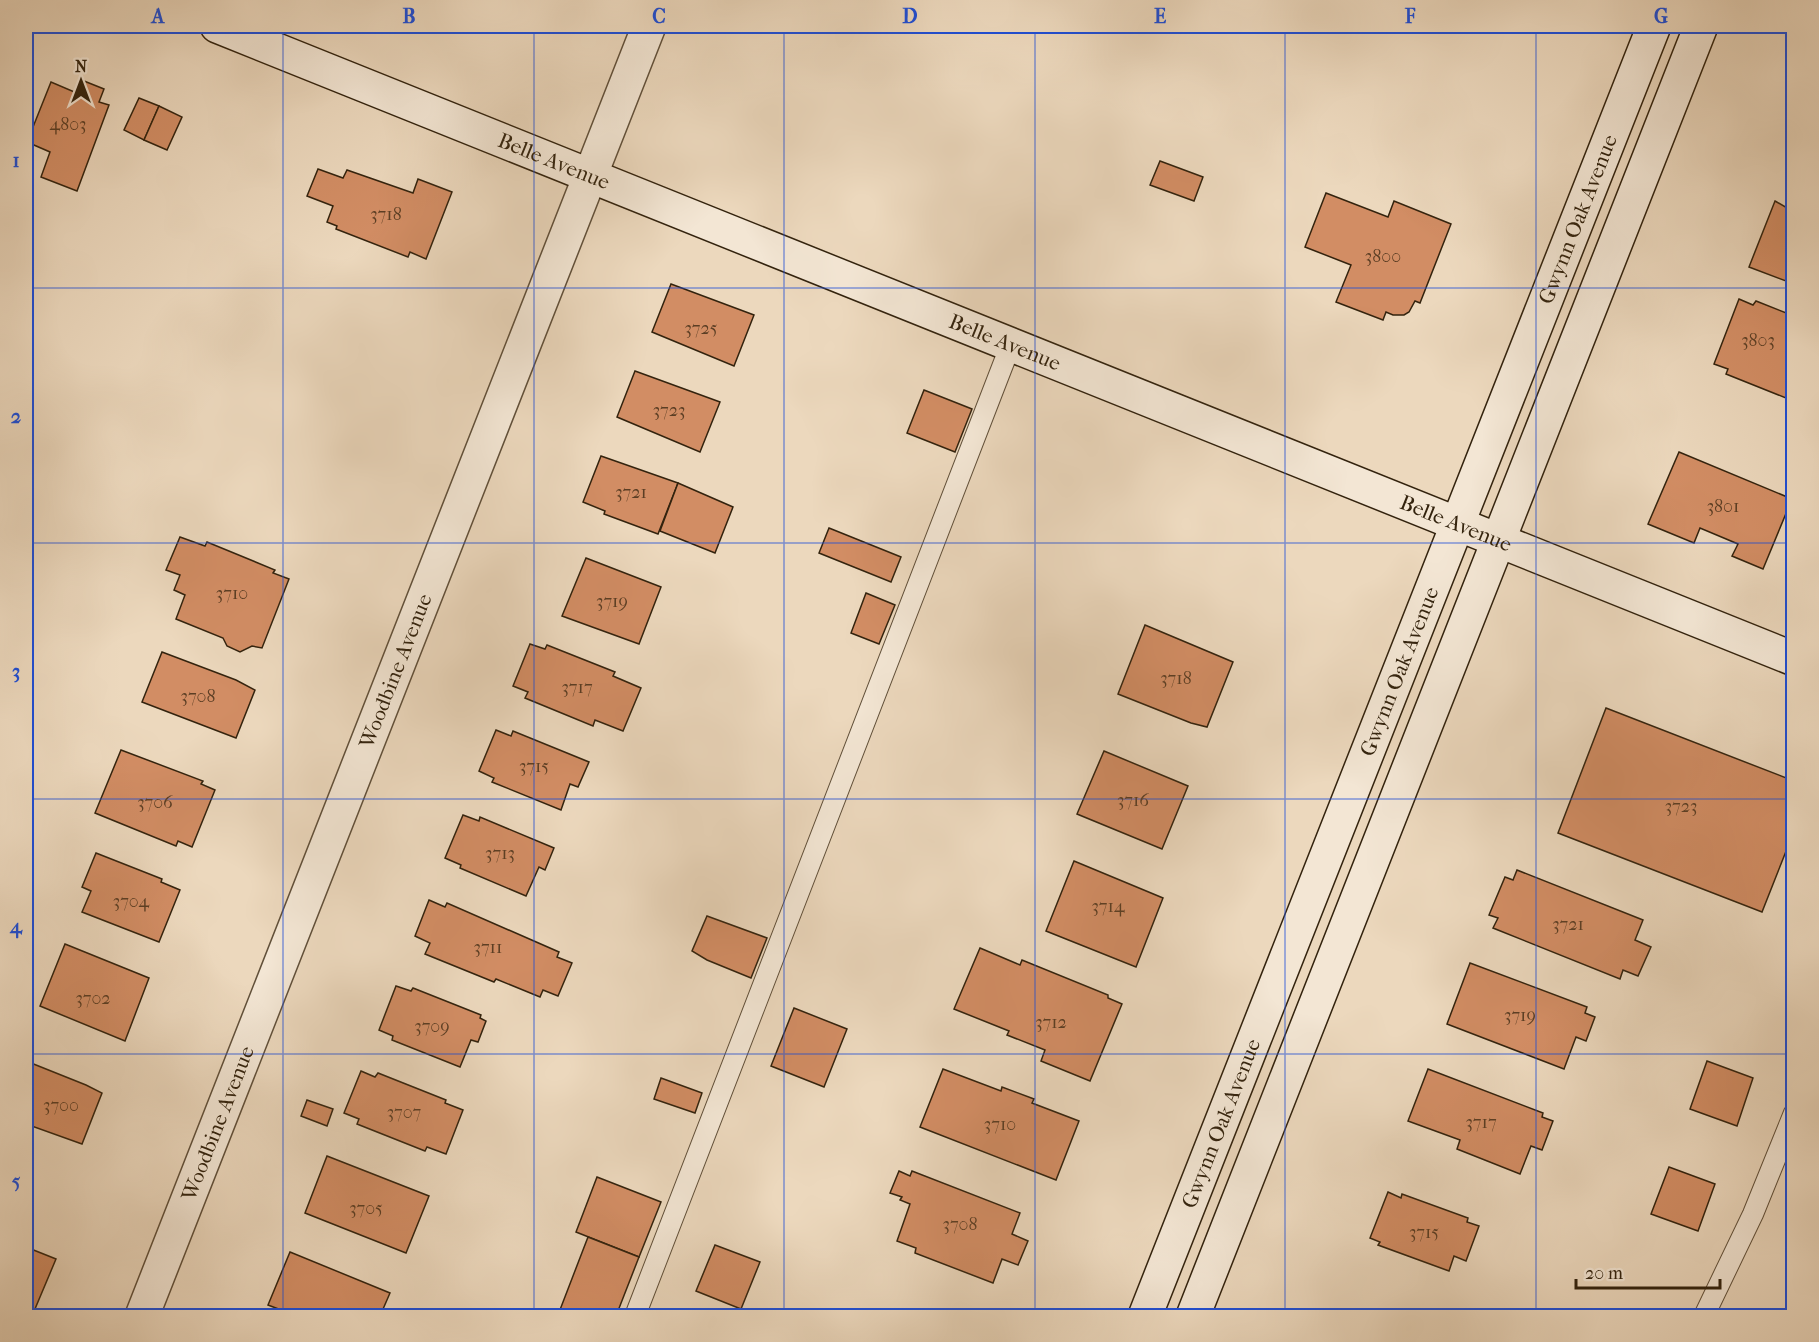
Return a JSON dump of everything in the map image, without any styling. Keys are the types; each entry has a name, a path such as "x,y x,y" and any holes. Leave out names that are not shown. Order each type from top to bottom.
{"street":[{"name":"Belle Avenue","path":"217,26 1794,659"},
{"name":"Woodbine Avenue","path":"142,1317 649,26"},
{"name":"Gwynn Oak Avenue","path":"1145,1317 1654,26"},
{"name":"Gwynn Oak Avenue","path":"1193,1317 1701,26"}],"lane":[{"path":"635,1317 1011,344"},
{"path":"1704,1317 1753,1214 1794,1113"}],"building":[{"path":"84,81 104,89 99,102 109,105 77,191 41,177 50,152 27,142 51,82 79,94"},
{"path":"139,98 159,106 144,140 124,130"},
{"path":"159,106 182,117 167,150 144,140"},
{"path":"1794,152 1794,168 1788,165"},
{"path":"1160,161 1203,177 1194,201 1150,185"},
{"path":"318,169 343,178 347,170 413,193 418,179 452,192 426,259 410,252 408,257 336,229 337,226 327,222 333,206 307,196"},
{"path":"1326,193 1388,217 1394,201 1451,224 1420,303 1415,301 1409,312 1404,315 1393,315 1386,312 1383,320 1336,302 1351,265 1305,247"},
{"path":"1775,201 1794,212 1794,284 1749,267"},
{"path":"671,284 754,315 734,366 652,332"},
{"path":"1739,299 1753,305 1756,301 1794,316 1794,394 1791,400 1726,374 1728,369 1714,364"},
{"path":"635,371 720,402 700,452 617,417"},
{"path":"924,390 972,409 955,452 907,433"},
{"path":"1679,452 1792,499 1763,569 1732,556 1738,544 1700,528 1694,543 1648,524"},
{"path":"601,456 678,483 658,534 604,514 605,511 583,502"},
{"path":"678,483 733,507 715,553 660,531"},
{"path":"829,528 901,557 891,582 819,553"},
{"path":"180,537 205,546 207,542 275,570 273,573 289,579 262,648 252,646 240,652 227,646 223,638 176,619 185,595 174,590 180,575 166,570"},
{"path":"586,558 661,587 639,644 562,616"},
{"path":"866,593 895,605 879,644 851,633"},
{"path":"1145,625 1233,662 1207,727 1191,723 1118,694"},
{"path":"530,644 545,649 547,645 615,672 613,676 641,688 623,731 595,720 593,726 525,698 528,692 513,686"},
{"path":"162,652 236,680 255,690 236,738 142,702"},
{"path":"1606,708 1794,781 1794,831 1762,912 1558,833"},
{"path":"496,730 511,736 513,731 589,762 578,787 570,784 561,810 492,782 494,778 479,771"},
{"path":"121,750 203,781 201,784 215,790 192,847 178,841 176,846 95,813"},
{"path":"1104,751 1188,786 1162,849 1077,814"},
{"path":"463,815 479,821 480,817 554,848 545,870 539,867 526,896 460,868 461,865 445,858"},
{"path":"96,853 162,879 161,882 180,890 159,942 82,912 91,891 82,887"},
{"path":"1074,861 1163,898 1136,967 1046,931"},
{"path":"1517,870 1643,920 1635,940 1651,947 1638,976 1623,970 1620,979 1493,928 1498,918 1489,915 1505,877 1513,880"},
{"path":"429,900 445,907 447,903 559,952 557,957 572,963 558,996 543,990 540,997 496,979 494,982 425,954 430,943 415,936"},
{"path":"707,916 767,938 751,978 707,960 692,951"},
{"path":"65,944 149,978 125,1041 40,1006"},
{"path":"980,948 1020,965 1022,960 1108,995 1108,998 1122,1004 1090,1081 1041,1061 1045,1050 1007,1035 1009,1031 954,1009"},
{"path":"1470,963 1587,1007 1585,1013 1595,1017 1586,1041 1576,1037 1564,1069 1447,1024"},
{"path":"396,986 411,991 413,988 481,1015 480,1018 486,1021 478,1042 471,1040 460,1067 392,1040 393,1036 379,1030"},
{"path":"794,1008 847,1029 824,1087 771,1066"},
{"path":"26,1061 102,1093 82,1144 26,1124"},
{"path":"1707,1061 1753,1078 1737,1126 1690,1109"},
{"path":"943,1069 1001,1091 1002,1087 1034,1099 1032,1103 1079,1121 1056,1180 920,1127"},
{"path":"1428,1069 1543,1113 1542,1117 1553,1121 1542,1150 1531,1146 1520,1174 1457,1149 1460,1140 1408,1121"},
{"path":"361,1071 375,1077 378,1073 446,1100 445,1103 463,1110 446,1154 427,1147 425,1151 357,1124 359,1119 344,1113"},
{"path":"661,1078 702,1093 695,1113 654,1099"},
{"path":"307,1100 333,1109 327,1126 301,1116"},
{"path":"327,1156 429,1196 406,1253 305,1213"},
{"path":"1669,1167 1715,1184 1698,1231 1651,1214"},
{"path":"899,1171 910,1176 912,1171 1020,1213 1012,1234 1028,1241 1018,1265 1002,1259 993,1283 915,1253 916,1248 897,1241 910,1204 900,1200 902,1197 890,1193"},
{"path":"597,1177 661,1202 639,1257 576,1232"},
{"path":"1388,1192 1401,1198 1402,1194 1468,1218 1467,1222 1479,1226 1466,1261 1454,1256 1449,1271 1378,1245 1380,1242 1370,1238"},
{"path":"588,1237 639,1257 616,1316 558,1315"},
{"path":"715,1245 760,1262 741,1309 696,1291"},
{"path":"26,1247 56,1259 32,1316 26,1316"},
{"path":"290,1252 390,1293 380,1316 297,1316 268,1305"}]}
